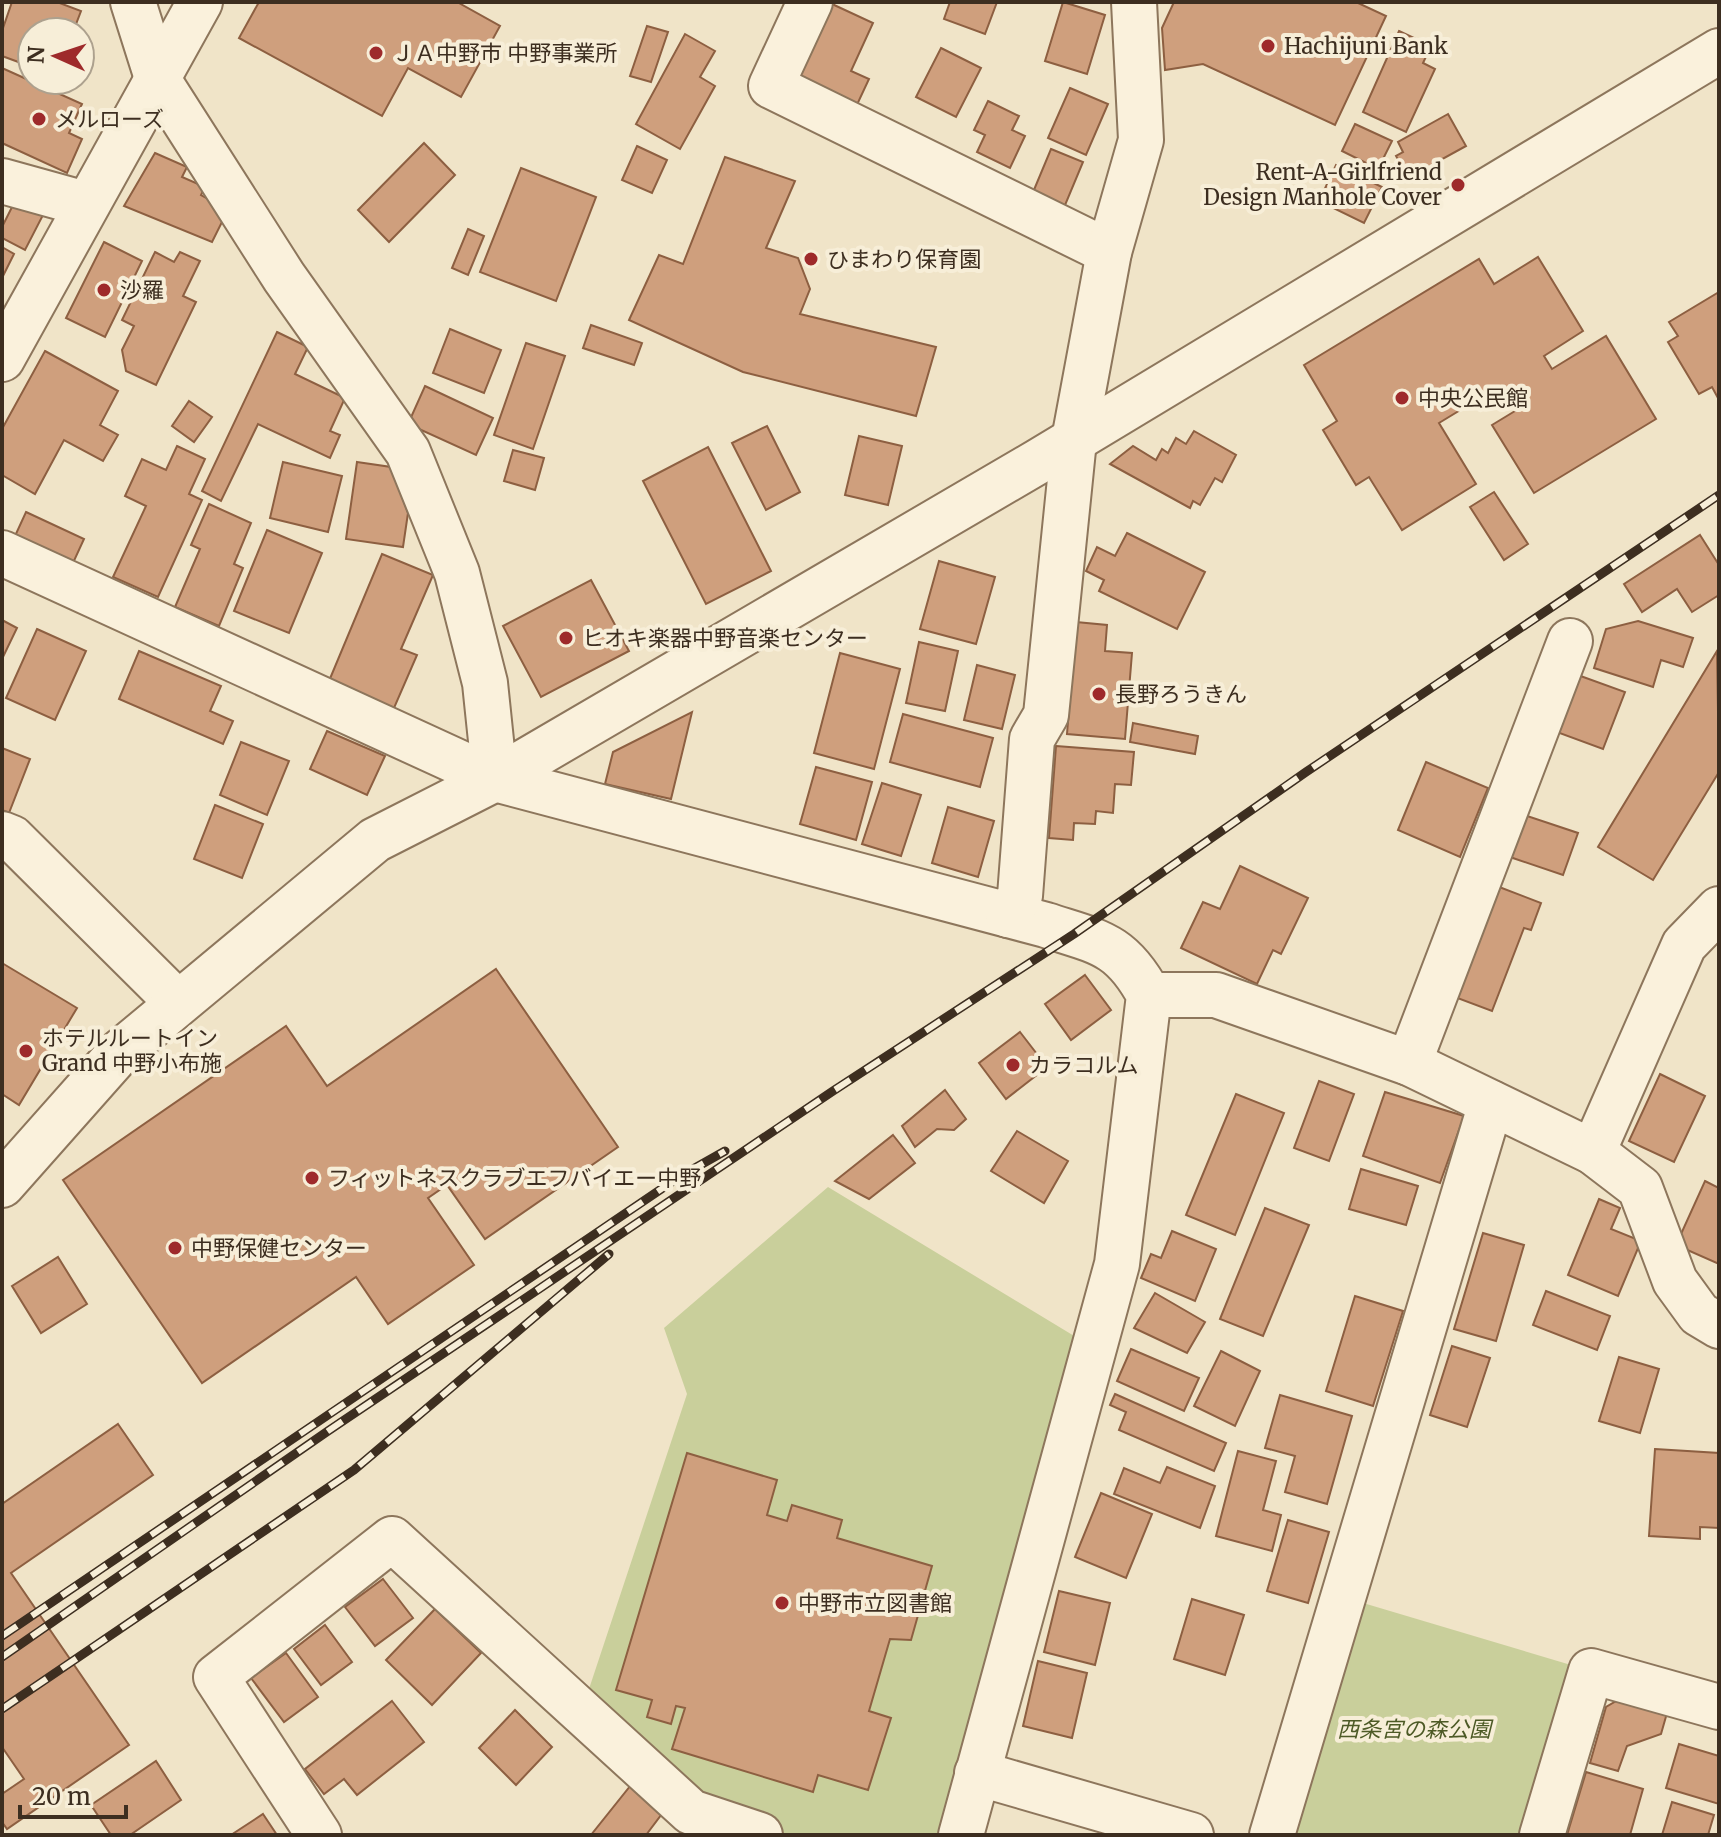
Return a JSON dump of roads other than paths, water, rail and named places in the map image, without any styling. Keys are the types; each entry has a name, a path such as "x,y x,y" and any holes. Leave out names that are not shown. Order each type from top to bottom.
{"street":[{"path":"133,2 157,78 284,277 408,452 457,573 485,683 495,779"},
{"path":"2,359 85,204 200,2"},
{"path":"810,2 771,86 1109,252"},
{"path":"1008,915 1020,896 1032,739 1046,715 1074,440 1109,252 1141,140 1134,2"},
{"path":"2,1185 119,1053 176,1001 375,840 495,779 1074,440 1719,51"},
{"path":"2,181 85,204"},
{"path":"2,553 495,779 1008,915 1108,945 1136,971 1149,995 1117,1264 961,1835"},
{"path":"1409,1063 1570,641"},
{"path":"2,834 12,838 176,1001"},
{"path":"1593,1152 1684,945 1719,909"},
{"path":"1149,995 1216,995 1409,1063 1593,1152 1640,1188 1675,1281 1699,1314 1719,1326"},
{"path":"1272,1835 1491,1103"},
{"path":"319,1835 216,1677 392,1539 687,1824 760,1835"},
{"path":"1542,1835 1591,1671 1719,1707"},
{"path":"977,1773 1191,1835"}],"railway":[{"path":"2,1657 328,1431 833,1091 1074,934 1306,772 1719,495"},
{"path":"2,1636 679,1177 725,1151"},
{"path":"2,1709 354,1470 609,1254"}],"place":[{"name":"Hachijuni Bank","path":"1268,46"},
{"name":"ＪＡ中野市 中野事業所","path":"376,53"},
{"name":"メルローズ","path":"39,119"},
{"name":"Rent-A-Girlfriend Design Manhole Cover","path":"1458,185"},
{"name":"ひまわり保育園","path":"811,259"},
{"name":"沙羅","path":"104,290"},
{"name":"中央公民館","path":"1402,398"},
{"name":"ヒオキ楽器中野音楽センター","path":"566,638"},
{"name":"長野ろうきん","path":"1099,694"},
{"name":"ホテルルートイン Grand 中野小布施","path":"26,1051"},
{"name":"カラコルム","path":"1013,1065"},
{"name":"フィットネスクラブエフバイエー中野","path":"312,1178"},
{"name":"中野保健センター","path":"175,1248"},
{"name":"中野市立図書館","path":"782,1603"}],"park label":[{"name":"西条宮の森公園","path":"1414,1729"}]}
